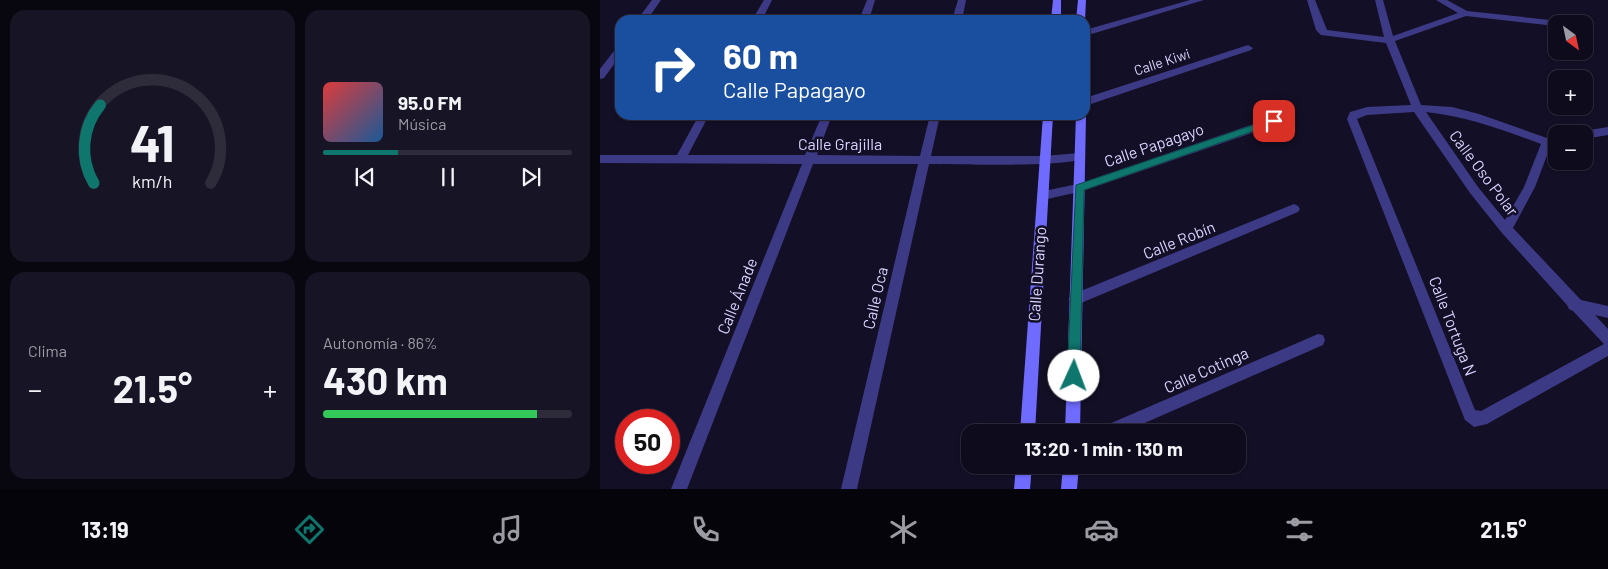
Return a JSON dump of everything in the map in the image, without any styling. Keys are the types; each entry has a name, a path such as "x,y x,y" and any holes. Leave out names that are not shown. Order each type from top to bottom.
{"main road":[{"path":"1056,15 1058,0"},
{"path":"1082,0 1082,15"},
{"name":"Calle Durango","path":"1027,424 1048,120"},
{"path":"1072,424 1081,120"},
{"path":"1022,489 1023,474"},
{"path":"1069,489 1070,474"}],"street":[{"path":"646,15 657,0"},
{"path":"760,15 768,0"},
{"path":"866,15 871,0"},
{"path":"958,15 962,0"},
{"path":"1090,32 1200,0"},
{"path":"1311,0 1321,30 1324,32 1390,40 1465,13"},
{"name":"Calle Oso Polar","path":"1379,0 1390,40 1417,108 1474,190 1506,230 1574,305 1608,339"},
{"path":"1440,0 1465,13 1548,22"},
{"name":"Calle Kiwi","path":"1090,100 1248,48"},
{"path":"600,76 615,56"},
{"path":"1417,108 1452,111 1548,140"},
{"name":"Calle Tortuga N","path":"1417,108 1367,111 1354,115 1352,119 1470,415 1474,419 1482,419 1608,349"},
{"path":"680,159 701,120"},
{"name":"Calle Ánade","path":"679,489 825,120"},
{"name":"Calle Oca","path":"849,489 935,120"},
{"name":"Calle Papagayo","path":"1043,195 1079,188 1274,121"},
{"path":"1593,134 1608,131"},
{"path":"1506,230 1525,200 1548,150"},
{"name":"Calle Grajilla","path":"600,159 925,161 1044,160 1080,157"},
{"name":"Calle Robín","path":"1076,299 1294,209"},
{"path":"1574,305 1608,312"},
{"name":"Calle Cotinga","path":"1125,424 1318,340"}],"route":[{"path":"1074,376 1079,188 1274,121"}]}
